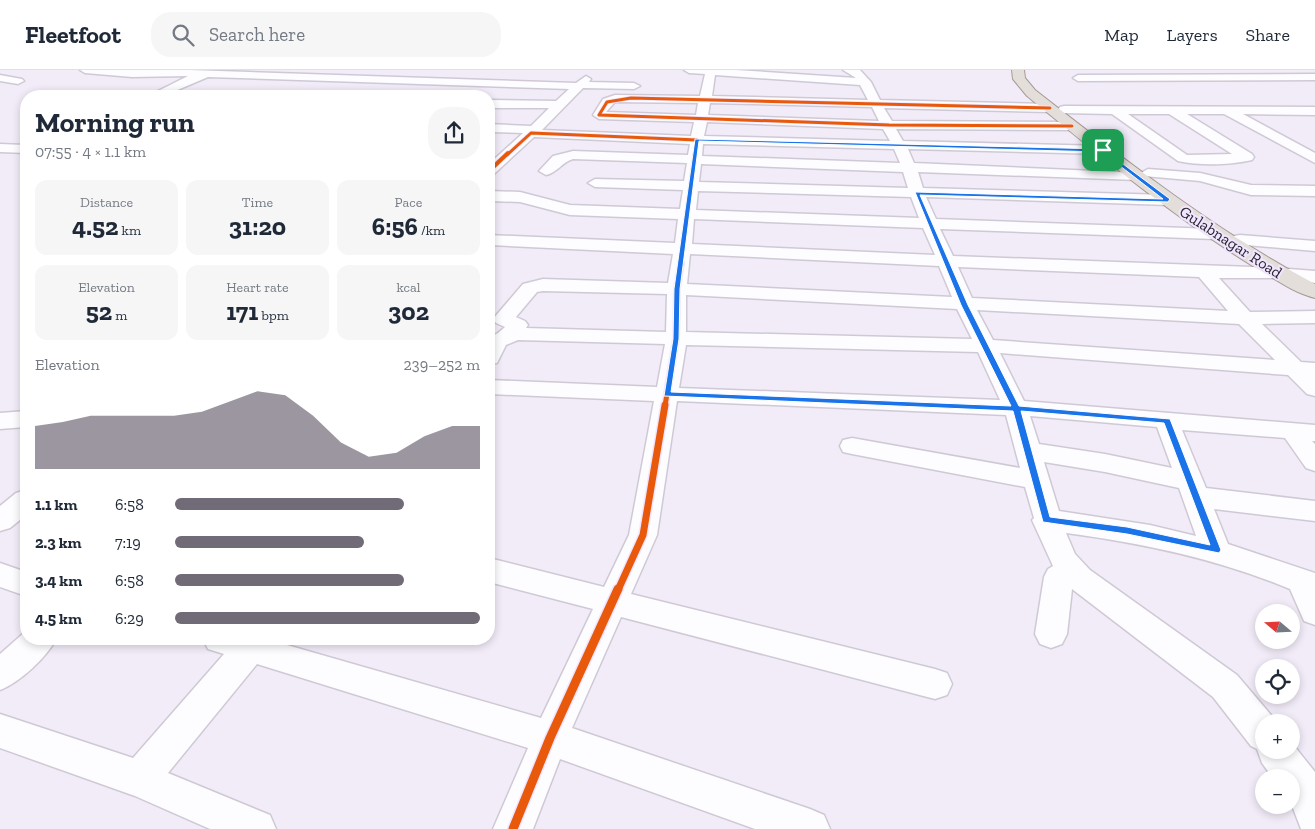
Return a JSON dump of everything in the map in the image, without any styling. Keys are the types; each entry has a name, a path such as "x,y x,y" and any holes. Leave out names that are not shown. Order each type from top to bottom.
{"main road":[{"name":"Gulabnagar Road","path":"1018,70 1019,79 1031,93 1057,109 1143,174 1266,257 1311,278"},
{"name":"Gulabnagar Road","path":"1028,70 1033,83 1072,126 1103,150 1143,174 1168,200 1214,234 1276,272 1315,292"}],"street":[{"path":"85,70 178,72 203,75 370,81 627,86 646,84"},
{"path":"357,90 392,70"},
{"path":"425,70 473,72"},
{"path":"496,159 532,132 596,70"},
{"path":"688,70 711,70 873,91 1057,109 1116,111 1315,111"},
{"path":"513,829 550,738 643,535 676,339 677,289 700,118 711,70"},
{"path":"848,70 858,72 873,91 909,167 917,194 964,305 1016,408 1046,520 1054,541 1071,570 1225,686 1255,723"},
{"path":"1262,70 1300,88"},
{"path":"454,82 473,72"},
{"path":"508,83 519,74"},
{"path":"169,90 203,75"},
{"path":"1078,78 1315,77"},
{"path":"0,78 18,81"},
{"path":"741,86 873,91"},
{"path":"873,91 703,100 611,99 603,103 599,115 889,125 1072,126"},
{"path":"1012,93 1031,93"},
{"path":"495,104 560,105"},
{"path":"1116,111 1183,158 1194,160 1248,158 1174,111"},
{"path":"1227,111 1315,159"},
{"path":"1283,111 1307,123"},
{"path":"495,129 697,140 1103,150"},
{"path":"0,148 20,149"},
{"path":"546,171 558,158 573,155 694,161 1143,174 1200,177 1252,190 1315,191"},
{"path":"594,183 1168,200"},
{"path":"495,196 520,197 570,210 688,216 1214,234"},
{"path":"495,240 1204,272 1276,272 1311,278"},
{"path":"1240,240 1315,246"},
{"path":"1204,272 1245,318 1305,369 1315,389"},
{"path":"507,336 518,325 502,319 527,291 534,286 677,289 1245,318 1315,317"},
{"path":"495,345 497,341 516,334 985,346 1305,369"},
{"path":"495,387 1016,408 1304,432 1315,462"},
{"path":"0,421 20,419"},
{"path":"1167,421 1216,550"},
{"path":"852,446 1035,480"},
{"path":"1027,451 1079,458 1193,489 1315,512"},
{"path":"0,521 20,505"},
{"path":"1046,520 1127,530 1216,550 1308,583 1315,612"},
{"path":"1051,634 1059,577 1071,570"},
{"path":"495,572 935,684"},
{"path":"0,575 20,582"},
{"path":"0,674 33,645"},
{"path":"139,780 240,645"},
{"path":"252,645 550,738 810,829"},
{"path":"0,731 139,780 256,829"},
{"path":"1282,759 1305,789 1314,807 1315,816"},
{"path":"1314,829 1315,825"}],"cycle path":[{"path":"1050,108 631,98 610,100 604,104 599,115 889,125 1072,126"},
{"path":"495,166 531,133 697,140 677,289 676,339 643,535 550,738 513,829"}],"route":[{"path":"1103,150 697,140 682,265 677,289 676,339 667,394 1016,408 1046,520 1127,530 1216,550 1167,421 1016,408 964,305 917,194 1168,200 1103,150"}]}
